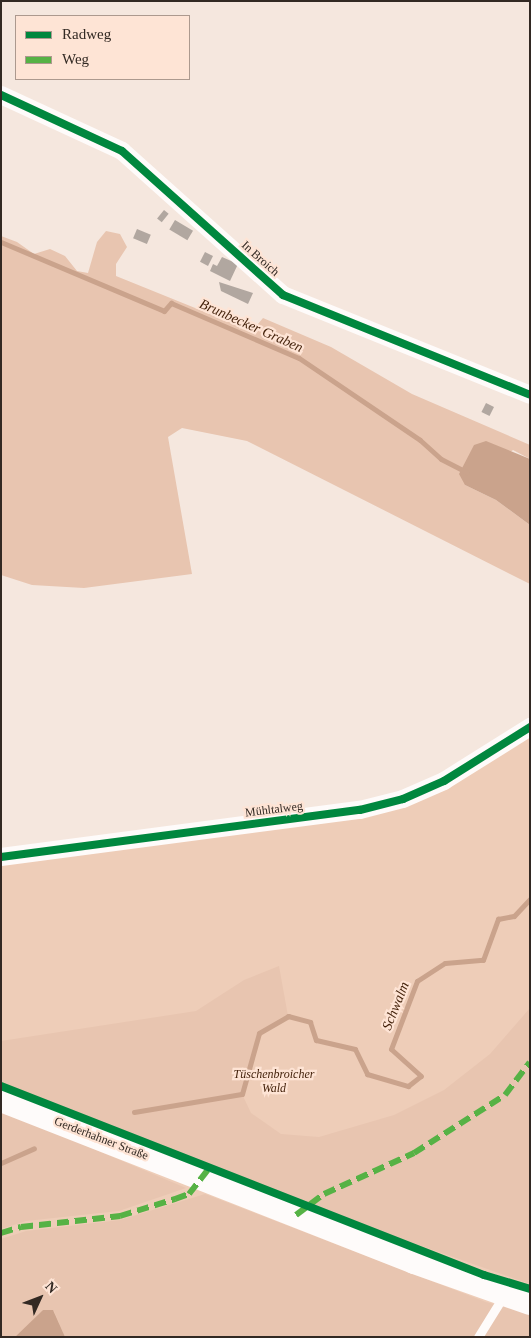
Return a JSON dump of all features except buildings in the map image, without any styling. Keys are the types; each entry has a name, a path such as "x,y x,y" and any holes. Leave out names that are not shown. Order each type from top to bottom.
{"main road":[{"name":"Gerderhahner Straße","path":"1,1100 504,1295 530,1303"}],"street":[{"name":"In Broich","path":"1,95 122,151 283,295 530,395"},
{"name":"Mühltalweg","path":"1,857 360,810 403,799 444,781 530,727"}],"lane":[{"path":"478,1337 504,1295"}],"green space":[{"name":"Tüschenbroicher Wald","path":"530,724 530,1337 1,1337 1,1095 14,1085 1,1081 1,865 399,806"}],"shaded area":[{"path":"106,231 120,234 127,247 116,264 116,276 252,331 263,318 331,347 412,394 530,445 530,459 513,450 465,485 496,500 530,525 530,584 247,441 182,428 168,437 192,574 84,588 32,585 1,575 1,236 17,242 34,254 50,249 65,256 77,271 88,273 97,242"},
{"path":"486,441 530,459 530,525 496,500 465,485 459,474 474,445"},
{"path":"279,966 288,1016 259,1033 242,1094 251,1113 281,1134 319,1137 394,1115 444,1090 490,1054 530,1008 530,1284 396,1237 1,1083 1,1041 196,1011 244,980"},
{"path":"1,1110 186,1188 119,1211 26,1221 1,1229"},
{"path":"205,1194 486,1302 530,1314 530,1337 65,1337 54,1311 43,1310 15,1337 1,1337 1,1239 26,1231 120,1220"},
{"path":"43,1310 53,1310 65,1337 15,1337"}],"waterway":[{"name":"Brunbecker Graben","path":"1,242 164,311 171,303 299,358 420,440 441,459 467,472"},
{"name":"Schwalm","path":"134,1112 242,1094 259,1033 288,1016 310,1022 316,1040 355,1049 367,1074 408,1086 421,1076 391,1049 417,981 445,963 483,960 498,919 514,916 530,899"},
{"name":"Schwalm","path":"1,1163 34,1148"}],"marked path":[{"path":"296,1215 324,1194 414,1153 505,1095 530,1062"},
{"path":"1,1233 21,1227 120,1216 175,1199 189,1194 210,1167"}],"cycle path":[{"path":"1,95 122,151 283,295 530,395"},
{"path":"1,857 360,810 403,799 444,781 530,727"},
{"path":"1,1086 484,1275 530,1289"}]}
